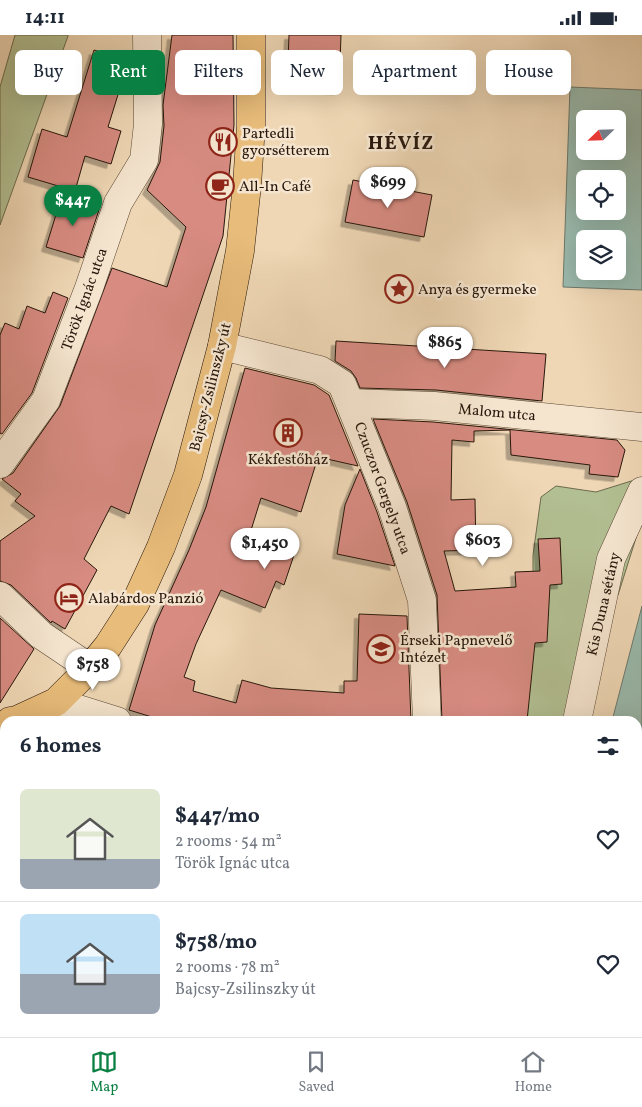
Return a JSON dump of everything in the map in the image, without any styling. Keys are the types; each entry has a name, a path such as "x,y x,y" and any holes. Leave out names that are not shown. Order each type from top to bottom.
{"main road":[{"name":"Bajcsy-Zsilinszky út","path":"58,712 108,646 135,604 161,547 188,475 222,347 240,251 251,126 251,35"},
{"path":"38,716 58,712"}],"street":[{"name":"Török Ignác utca","path":"0,464 46,400 89,288 118,203 144,160 148,124 147,35"},
{"name":"Czuczor Gergely utca","path":"222,347 320,370 342,384 352,403 392,507 422,600 427,716"},
{"name":"Malom utca","path":"352,403 434,406 642,427"},
{"name":"Kis Duna sétány","path":"578,716 611,559 642,491"},
{"path":"0,596 41,635 90,668"},
{"path":"58,712 84,716"}],"green space":[{"path":"15,35 68,35 63,50 15,50 15,95 47,95 0,225 0,87"},
{"path":"641,478 642,519 618,595 584,643 588,716 505,716 503,669 533,604 533,555 541,497 556,486 596,492"}],"shaded area":[{"path":"571,87 642,90 642,290 563,287"},
{"path":"642,606 642,716 613,716"}],"building":[{"path":"172,35 233,35 233,50 175,50 175,95 234,95 234,125 223,236 129,514 111,506 84,559 97,570 65,629 52,621 51,623 11,585 0,581 0,541 35,516 15,501 21,494 2,479 13,473 60,406 112,268 167,287 186,227 147,190 160,162 164,126 163,105"},
{"path":"289,35 341,35 340,50 288,50"},
{"path":"92,56 92,95 118,95 108,127 121,131 111,164 85,156 75,191 28,177 42,129 67,137 80,95 82,95 82,89"},
{"path":"353,180 432,195 424,237 345,222"},
{"path":"62,195 100,207 83,258 46,247"},
{"path":"53,292 68,298 32,393 2,434 0,433 0,335 5,323 19,329 27,306 45,313"},
{"path":"336,341 546,354 542,401 436,390 360,388 351,371 335,361"},
{"path":"245,368 314,385 329,395 358,466 318,457 301,512 261,498 248,540 294,555 284,585 276,581 265,608 221,590 196,644 184,677 195,681 193,691 236,703 242,680 271,688 344,693 344,681 357,681 359,614 407,616 411,716 149,716 129,710 155,625 206,507"},
{"path":"373,419 433,422 617,440 625,450 618,477 589,474 590,465 511,455 510,430 474,431 474,442 452,440 451,500 475,499 476,550 444,551 455,591 516,587 515,572 540,571 538,539 560,538 562,584 550,585 547,642 535,643 528,716 442,716 437,595 407,502"},
{"path":"360,469 395,566 337,554 345,505"},
{"path":"0,618 34,649 0,703"}],"place":[{"name":"Partedli gyorsétterem","path":"223,142"},
{"name":"All-In Café","path":"220,186"},
{"name":"Anya és gyermeke","path":"399,289"},
{"name":"Kékfestőház","path":"288,433"},
{"name":"Alabárdos Panzió","path":"69,598"},
{"name":"Érseki Papnevelő Intézet","path":"381,649"}],"district":[{"name":"HÉVÍZ","path":"401,142"}]}
